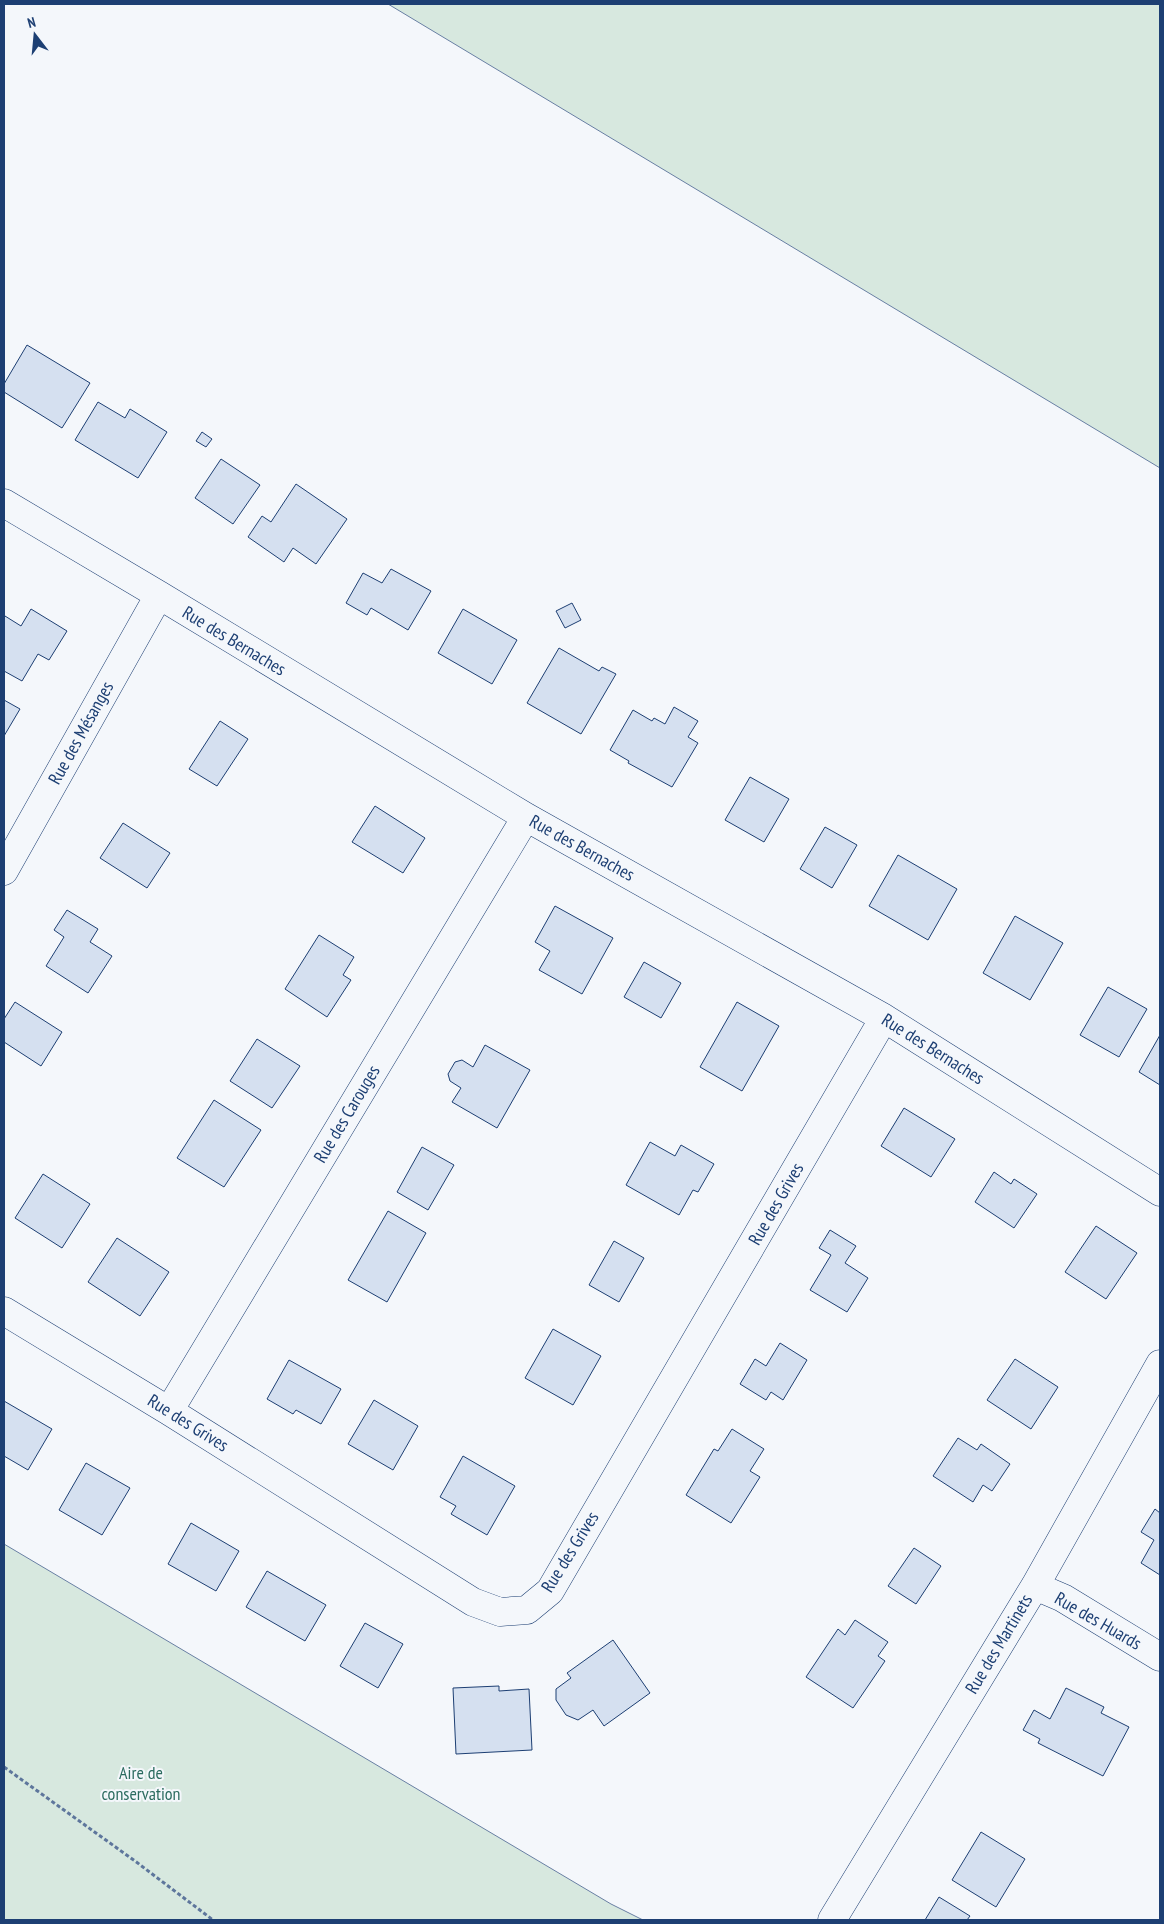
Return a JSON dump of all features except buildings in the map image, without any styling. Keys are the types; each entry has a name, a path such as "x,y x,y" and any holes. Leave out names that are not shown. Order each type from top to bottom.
{"street":[{"name":"Rue des Bernaches","path":"4,504 159,595 526,817 884,1018 1160,1192"},
{"name":"Rue des Mésanges","path":"4,871 159,595"},
{"name":"Rue des Carouges","path":"169,1411 526,817"},
{"name":"Rue des Grives","path":"4,1312 169,1411 473,1602 500,1612 527,1610 550,1591 884,1018"},
{"name":"Rue des Martinets","path":"832,1920 1035,1586 1160,1364"},
{"name":"Rue des Huards","path":"1035,1586 1063,1598 1160,1657"}],"path":[{"path":"4,1766 213,1920"}],"green space":[{"path":"388,4 1160,4 1160,468"},
{"name":"Aire de conservation","path":"4,1544 611,1904 643,1920 4,1920"}]}
